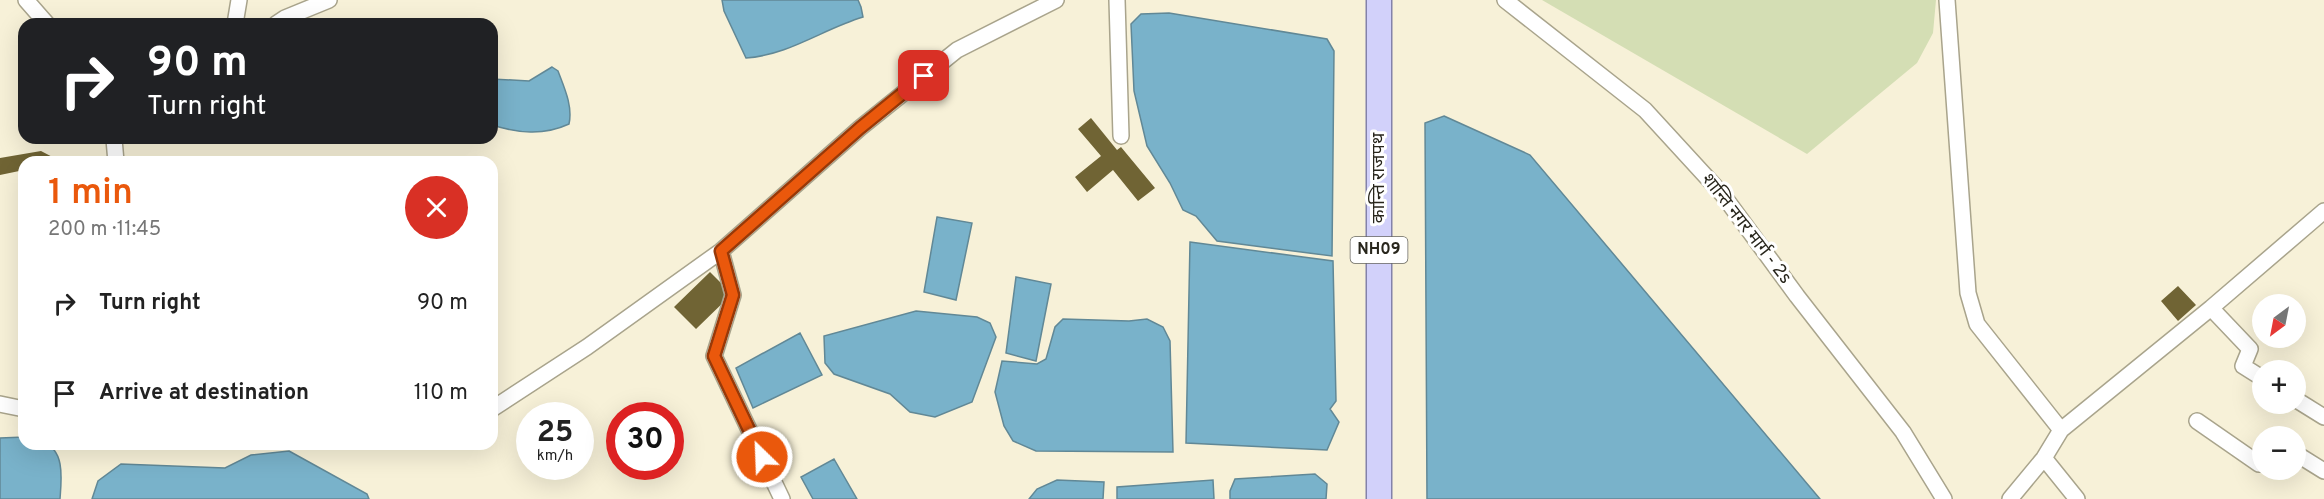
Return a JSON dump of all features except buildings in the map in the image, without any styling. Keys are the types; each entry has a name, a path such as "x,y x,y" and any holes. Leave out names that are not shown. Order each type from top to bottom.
{"main road":[{"name":"कान्ति राजपथ","path":"1379,0 1379,499"}],"street":[{"path":"26,0 42,18"},
{"path":"236,18 239,0"},
{"path":"289,18 329,0"},
{"path":"498,405 588,347 721,251 860,128 957,50 1056,0"},
{"path":"1117,0 1121,136"},
{"name":"शान्ति नगर मार्ग - 2s","path":"1505,0 1646,110 1723,195 1797,296 1903,432 1944,499"},
{"path":"1947,0 1968,293 1977,324 2061,430"},
{"path":"2010,499 2044,458 2061,430 2211,308 2324,210"},
{"path":"721,251 733,295 714,356 782,499"},
{"path":"2211,308 2250,349 2242,366 2252,372"},
{"path":"0,404 18,408"},
{"path":"2306,406 2324,417"},
{"path":"2197,421 2252,459"},
{"path":"2044,458 2077,499"},
{"path":"2306,460 2324,471"}],"green space":[{"path":"1542,0 1936,0 1933,33 1917,63 1807,154"}],"water":[{"path":"722,0 858,0 863,17 777,52 746,58 724,11"},
{"path":"1169,13 1327,39 1334,51 1332,256 1217,241 1196,216 1183,210 1170,183 1147,146 1134,91 1131,24 1141,14"},
{"path":"552,67 558,71 570,110 569,124 540,132 498,127 498,79 529,81"},
{"path":"1444,116 1530,155 1820,499 1427,499 1425,123"},
{"path":"937,217 972,223 956,300 924,292"},
{"path":"1190,242 1333,261 1336,401 1330,409 1339,422 1327,450 1186,443"},
{"path":"1016,277 1051,284 1036,361 1006,353"},
{"path":"916,311 977,317 990,323 996,337 972,402 935,417 910,412 890,394 834,374 825,363 824,336"},
{"path":"1063,319 1129,321 1147,319 1163,327 1170,341 1173,452 1036,451 1013,441 1004,426 995,392 1002,361 1037,364 1046,359 1055,327"},
{"path":"800,333 822,375 753,408 736,368"},
{"path":"18,437 18,450 54,450 56,452 60,467 60,499 0,499 0,438"},
{"path":"289,451 367,494 369,499 92,499 98,481 121,464 225,468 251,455"},
{"path":"834,459 857,499 813,499 801,477"},
{"path":"1315,474 1327,484 1326,499 1230,499 1230,491 1235,479"},
{"path":"1057,480 1104,482 1103,499 1029,499 1037,489"},
{"path":"1213,480 1214,499 1117,499 1117,487"}],"route":[{"path":"762,457 714,356 733,295 721,251 860,128 924,76"}]}
